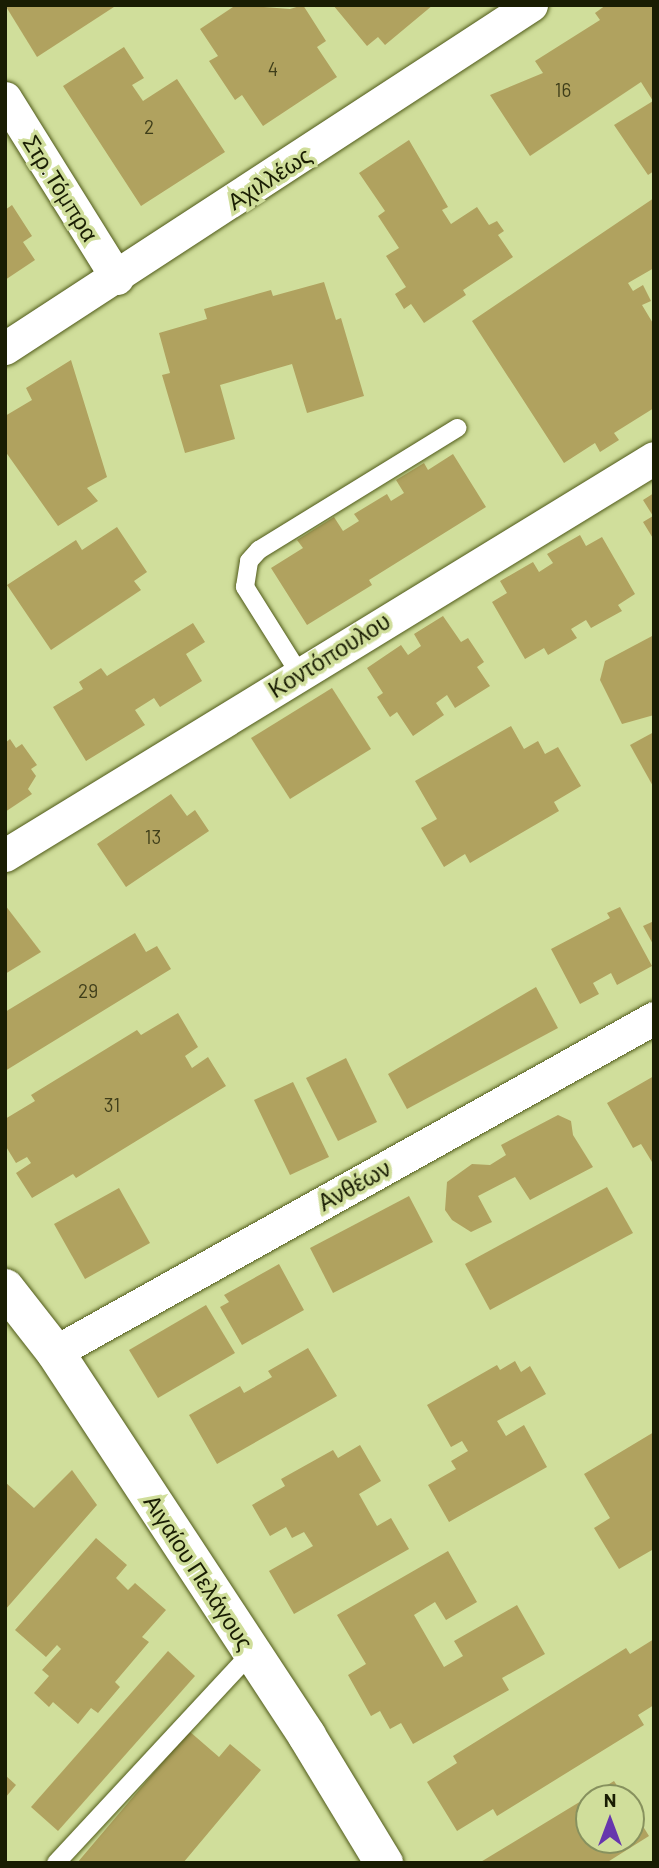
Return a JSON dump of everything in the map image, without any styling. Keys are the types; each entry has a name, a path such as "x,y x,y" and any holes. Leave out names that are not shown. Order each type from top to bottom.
{"street":[{"name":"Αχιλλέως","path":"5,348 117,278 531,5"},
{"name":"Στρ.Τόμπρα","path":"5,98 117,278"},
{"name":"Κοντόπουλου","path":"5,855 654,458"},
{"name":"Ανθέων","path":"55,1352 654,1018"},
{"name":"Αιγαίου Πελάγους","path":"5,1288 55,1352 252,1652 384,1863"}],"lane":[{"path":"299,673 246,587 249,561 259,550 457,428"},
{"path":"56,1863 252,1652"}],"building":[{"path":"5,5 117,5 37,57"},
{"path":"236,5 290,9 303,5 326,41 317,47 337,77 263,126 242,95 235,100 209,61 218,56 200,29"},
{"path":"333,5 433,5 385,45 378,37 367,46"},
{"path":"606,5 654,5 654,171 648,175 614,125 653,101 641,82 530,156 490,95 543,73 535,61 600,20 595,13"},
{"path":"124,47 144,78 132,85 143,101 177,79 225,152 141,206 63,86"},
{"path":"409,140 448,207 442,210 451,224 477,207 489,225 497,221 504,231 498,235 513,257 463,290 466,295 424,323 411,304 404,309 395,294 406,287 386,256 399,248 378,216 385,211 359,173"},
{"path":"654,198 654,268 628,283 633,291 643,285 651,301 642,305 654,325 654,408 614,433 619,440 600,452 595,443 564,463 472,321"},
{"path":"12,205 32,236 23,242 35,260 5,280 5,210"},
{"path":"324,282 336,320 341,318 364,396 307,413 292,364 220,385 235,439 185,453 162,375 170,373 159,333 207,319 204,309 271,290 273,296"},
{"path":"71,360 107,477 87,488 98,501 58,526 5,451 5,416 32,400 26,388"},
{"path":"453,454 486,507 369,580 372,585 307,625 271,568 303,548 297,540 334,517 343,531 359,521 354,514 387,494 391,501 404,493 396,480 424,463 428,470"},
{"path":"654,493 654,540 643,522 653,516 643,500"},
{"path":"117,527 147,572 134,581 141,590 51,650 7,585 76,540 82,550"},
{"path":"580,535 586,546 602,537 635,594 618,605 622,611 591,628 586,620 571,629 577,638 548,655 544,648 525,659 492,602 507,593 500,581 533,562 539,572 553,563 547,554"},
{"path":"443,616 461,642 468,638 484,662 477,667 490,686 455,708 447,695 436,703 444,715 413,736 397,712 390,717 377,697 383,693 367,668 401,645 408,655 421,646 414,634"},
{"path":"193,623 205,642 186,654 202,681 160,707 154,698 135,710 145,725 86,761 53,707 83,689 79,682 101,668 107,676"},
{"path":"654,635 654,715 622,724 600,680 605,661"},
{"path":"332,688 371,749 290,799 251,738"},
{"path":"511,726 524,749 538,741 545,754 558,747 581,786 554,802 559,811 470,863 465,854 444,867 421,828 437,819 415,781"},
{"path":"654,732 654,788 630,745"},
{"path":"10,739 16,748 22,744 37,765 31,769 36,776 28,789 32,794 5,812 5,743"},
{"path":"171,794 187,816 195,810 209,831 126,887 97,844"},
{"path":"5,905 41,952 5,974"},
{"path":"620,907 652,966 617,985 611,973 593,983 599,994 580,1004 551,949 610,918 607,913"},
{"path":"654,921 654,946 643,926"},
{"path":"135,933 146,952 157,946 171,969 5,1071 5,1012"},
{"path":"536,987 558,1028 407,1109 388,1074"},
{"path":"178,1013 198,1047 185,1056 192,1068 208,1057 226,1086 76,1178 73,1174 32,1198 16,1173 31,1163 27,1157 16,1163 5,1145 5,1119 35,1101 31,1095 137,1030 141,1035"},
{"path":"346,1058 377,1122 338,1141 306,1078"},
{"path":"654,1076 652,1162 641,1144 633,1148 607,1103"},
{"path":"293,1082 329,1157 290,1175 254,1100"},
{"path":"558,1115 571,1121 573,1135 593,1167 530,1200 515,1177 478,1196 492,1222 471,1232 452,1220 445,1210 447,1182 472,1164 490,1165 506,1155 501,1145"},
{"path":"607,1187 633,1233 490,1310 465,1264"},
{"path":"119,1188 150,1243 85,1279 54,1224"},
{"path":"409,1196 433,1242 333,1293 310,1248"},
{"path":"279,1264 304,1310 242,1345 220,1307 229,1302 224,1295"},
{"path":"206,1305 235,1353 158,1398 129,1350"},
{"path":"308,1348 337,1396 217,1464 189,1415 240,1386 244,1393 272,1377 268,1371"},
{"path":"515,1361 521,1372 530,1366 546,1394 497,1421 506,1436 524,1425 547,1467 449,1522 428,1485 456,1469 451,1461 468,1451 462,1441 451,1447 427,1405 497,1365 500,1370"},
{"path":"654,1432 654,1554 652,1550 619,1569 594,1528 610,1518 584,1474"},
{"path":"360,1445 381,1481 359,1494 377,1526 391,1518 409,1549 294,1614 269,1571 313,1546 304,1532 292,1538 286,1527 270,1536 252,1505 285,1486 281,1479 333,1450 338,1458"},
{"path":"72,1470 97,1505 5,1610 5,1482 34,1508"},
{"path":"96,1538 127,1565 116,1578 128,1590 135,1583 166,1610 142,1637 149,1642 115,1682 120,1687 98,1713 91,1708 78,1724 53,1702 49,1707 34,1693 49,1676 42,1670 61,1649 57,1645 46,1657 15,1630"},
{"path":"448,1551 477,1602 446,1620 435,1602 414,1615 444,1667 463,1656 454,1641 517,1605 545,1654 502,1678 509,1690 413,1744 401,1723 390,1729 380,1711 371,1716 348,1675 366,1664 337,1615"},
{"path":"654,1639 654,1705 638,1715 644,1725 497,1816 493,1809 457,1831 427,1782 457,1763 453,1756 626,1648 630,1654"},
{"path":"168,1651 195,1676 58,1831 31,1807"},
{"path":"189,1731 219,1757 230,1744 261,1770 183,1863 77,1863"},
{"path":"5,1775 16,1785 5,1798"},
{"path":"575,1805 575,1854 620,1854 606,1863 479,1863"}]}
